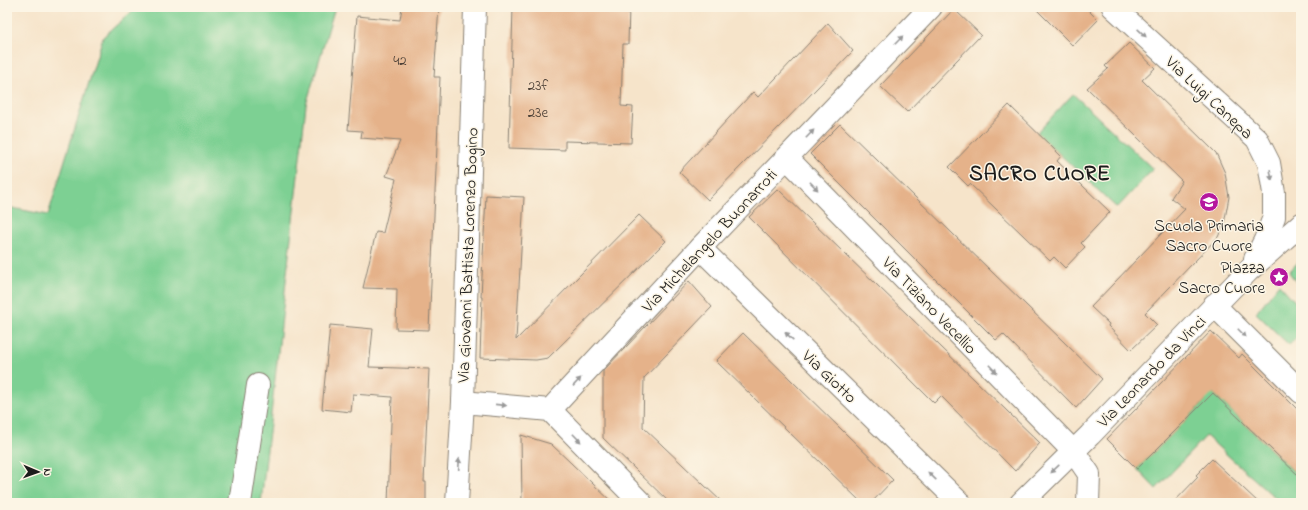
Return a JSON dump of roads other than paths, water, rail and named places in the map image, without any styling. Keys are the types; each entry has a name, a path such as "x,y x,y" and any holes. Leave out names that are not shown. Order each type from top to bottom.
{"street":[{"name":"Via Giovanni Battista Lorenzo Bogino","path":"457,503 463,402 475,7"},
{"name":"Via Michelangelo Buonarroti","path":"550,410 700,248 931,7"},
{"name":"Via Luigi Canepa","path":"1113,7 1257,139 1269,163 1274,193 1274,218 1265,240 1248,271"},
{"name":"Via Tiziano Vecellio","path":"787,158 1074,452 1089,474 1088,503"},
{"name":"Via Leonardo da Vinci","path":"1020,503 1074,452 1248,271 1301,224"},
{"name":"Via Giotto","path":"700,248 960,503"},
{"path":"1214,305 1301,392"},
{"path":"240,503 258,385"},
{"path":"463,402 550,410 641,503"}],"place":[{"name":"Scuola Primaria Sacro Cuore","path":"1209,202"},
{"name":"Piazza Sacro Cuore","path":"1279,277"}],"district":[{"name":"SACRO CUORE","path":"1040,173"}]}
